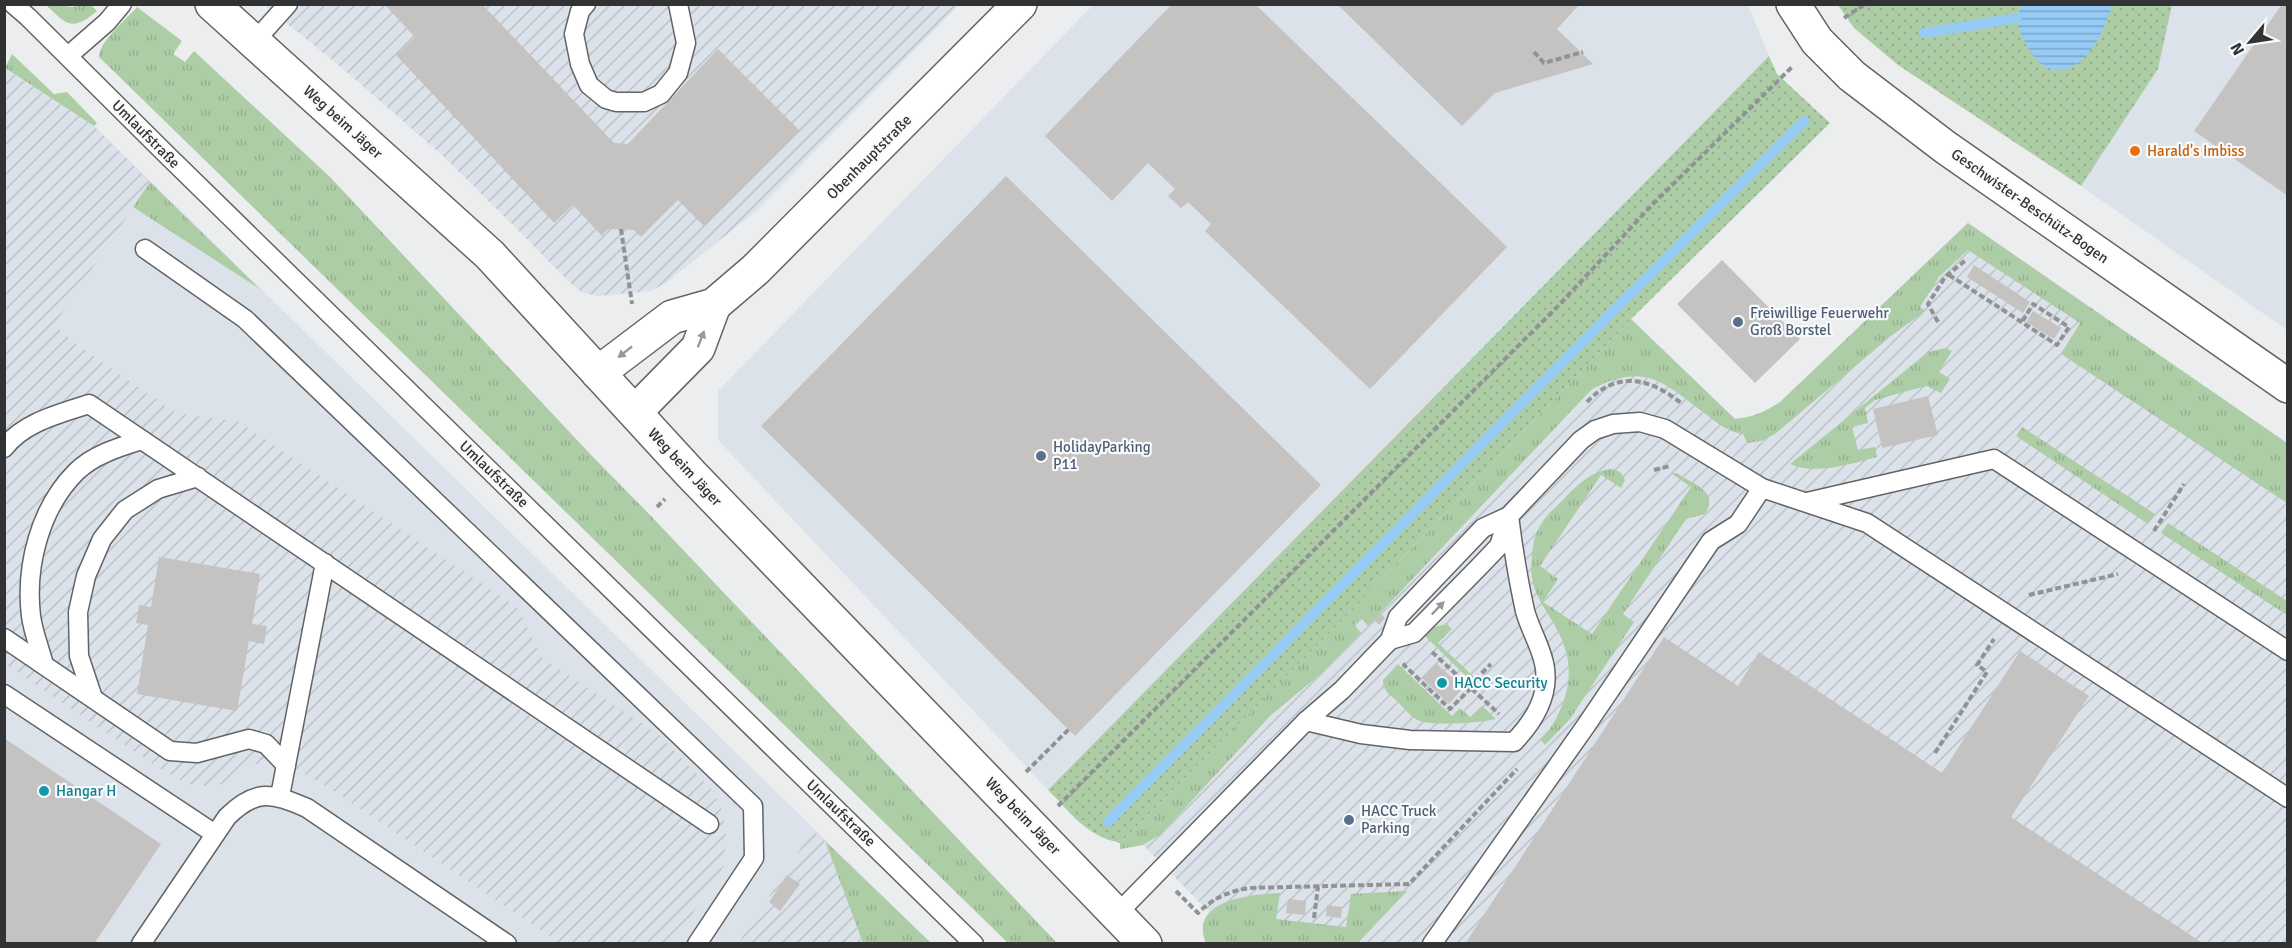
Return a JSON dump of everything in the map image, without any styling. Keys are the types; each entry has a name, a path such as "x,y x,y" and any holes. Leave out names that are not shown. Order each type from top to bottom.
{"street":[{"name":"Weg beim Jäger","path":"212,4 490,255 691,474 1145,944"},
{"name":"Obenhauptstraße","path":"598,373 672,317 714,305 755,270 1020,4"},
{"name":"Geschwister-Beschütz-Bogen","path":"1793,4 1817,41 1852,76 1946,147 2288,386"},
{"name":"Obenhauptstraße","path":"634,412 698,348 714,305"}],"lane":[{"name":"Umlaufstraße","path":"13,4 975,944"},
{"path":"68,56 107,22 122,4"},
{"path":"254,42 288,4"},
{"path":"586,4 580,10 574,34 580,64 589,85 606,99 616,102 644,102 661,94 678,73 686,43 678,4"},
{"path":"145,249 245,320 753,806 754,858 697,944"},
{"path":"4,448 12,439 44,418 89,404 709,824"},
{"path":"1117,914 1306,721 1341,690 1390,640 1414,633 1498,546 1509,516 1581,440 1595,430 1613,424 1640,422 1665,429 1762,488 1867,523 2288,798"},
{"path":"44,665 31,617 30,573 43,527 55,500 77,471 110,450 141,440"},
{"path":"1807,502 1994,459 2288,651"},
{"path":"93,698 79,656 78,612 86,576 102,539 125,510 158,489 198,477"},
{"path":"1432,944 1711,541 1738,524 1762,488"},
{"path":"1306,721 1361,734 1410,740 1514,742 1521,735 1541,705 1545,684 1544,663 1527,618 1517,577 1509,516"},
{"path":"280,796 325,563"},
{"path":"4,638 170,751 197,753 249,739 266,744 286,765"},
{"path":"4,694 215,834"},
{"path":"141,944 227,816 252,798 265,795 280,796 307,808 505,943"}],"path":[{"path":"1055,808 1559,305 1653,204 1817,41 1865,4"},
{"path":"1533,52 1544,63 1583,52"},
{"path":"621,230 632,304"},
{"path":"1938,322 1928,304 1949,275 1966,259"},
{"path":"1949,275 2057,345 2069,327 2033,304 2022,322"},
{"path":"1935,753 1988,672 1977,665 2020,597 2128,572 2184,484"},
{"path":"1198,913 1207,904 1232,891 1250,888 1409,884 1536,749 1424,644"},
{"path":"1411,658 1404,665 1450,709 1491,664"},
{"path":"1023,775 1069,729"},
{"path":"1314,918 1318,887"}],"shaded area":[{"path":"264,5 959,5 756,211 666,283 651,291 597,296 581,292 566,279 442,155 342,68"},
{"path":"1093,5 1748,5 1769,56 1048,790 718,440 718,391"},
{"path":"2172,5 2287,5 2287,330 2081,186 2158,69"},
{"path":"4,68 94,126 931,943 5,943"},
{"path":"4,68 94,126 150,182 54,325 77,345 176,413 239,422 517,607 542,658 658,734 711,789 723,812 726,834 723,867 673,943 560,943 326,786 293,768 265,762 247,766 223,784 206,786 187,784 159,768 5,664"},
{"path":"1968,223 2287,443 2287,943 1206,943 1203,924 1209,912 1143,845 1120,849 1120,843 1362,600 1631,319 1735,419 1751,417 1768,411 1780,402"},
{"path":"813,830 825,841 863,943 738,944"}],"green space":[{"path":"46,5 71,7 91,5 97,11 75,24 65,21"},
{"path":"1838,5 2020,5 2017,18 2020,31 2111,9 2111,5 2172,5 2158,69 2081,186 1898,65 1854,28"},
{"path":"137,7 182,41 173,54 185,62 194,51 330,177 592,456 1057,943 1008,943 99,57 108,37"},
{"path":"12,54 54,94 67,92 97,123 94,126 5,68"},
{"path":"1769,56 1777,74 1830,123 1631,319 1362,600 1120,843 1097,835 1080,822 1048,790"},
{"path":"150,182 260,289 133,207"},
{"path":"1968,223 2287,443 2287,503 2061,354 2080,323 1968,250 1939,277 1920,307 1925,311 1891,336 1775,434 1761,441 1747,443 1743,434 1724,427 1666,385 1641,376 1611,381 1592,389 1368,626 1361,618 1354,624 1361,633 1323,672 1270,716 1161,834 1143,845 1120,849 1120,843 1362,600 1631,319 1735,419 1753,415 1780,402"},
{"path":"1945,348 1952,351 1939,372 1950,379 1941,393 1926,386 1875,400 1865,408 1868,423 1852,427 1858,450 1875,447 1877,457 1822,469 1810,469 1790,464 1928,352"},
{"path":"2022,427 2155,514 2148,524 2016,436"},
{"path":"1611,469 1618,471 1624,478 1621,488 1601,475 1540,566 1558,579 1543,602 1592,634 1691,487 1671,473 1676,473 1702,489 1707,494 1709,506 1705,514 1686,519 1623,614 1634,622 1570,719 1545,745 1541,740 1561,709 1568,682 1569,666 1563,642 1533,584 1531,571 1534,541 1544,520 1573,490 1590,476"},
{"path":"2168,523 2287,601 2287,615 2161,533"},
{"path":"1447,624 1452,629 1438,643 1474,677 1470,680 1425,636 1434,627"},
{"path":"1398,664 1452,716 1460,708 1470,717 1482,706 1496,719 1446,724 1420,721 1410,715 1384,686 1383,680"},
{"path":"825,841 931,943 863,943"},
{"path":"1407,891 1358,943 1206,943 1203,929 1206,917 1225,902 1239,898 1280,893 1276,919 1346,927 1351,894"}],"water":[{"path":"2020,5 2111,5 2111,9 2103,29 2085,57 2076,65 2058,70 2049,69 2041,64 2026,44 2018,25"}],"building":[{"path":"384,4 482,4 614,143 628,144 718,49 800,131 704,226 678,200 641,237 634,230 608,229 602,236 573,205 554,223 396,55 415,37"},
{"path":"1172,4 1255,4 1507,247 1370,389 1205,231 1211,224 1188,202 1181,208 1168,196 1175,189 1148,163 1112,201 1045,136"},
{"path":"1337,4 1580,4 1557,29 1593,64 1495,93 1462,126"},
{"path":"2282,4 2288,4 2288,196 2194,131"},
{"name":"HolidayParking P11","path":"1006,176 1321,485 1075,736 761,426"},
{"name":"Freiwillige Feuerwehr Groß Borstel","path":"1722,260 1800,339 1755,383 1677,304"},
{"path":"1974,265 2030,302 2023,313 1967,277"},
{"path":"2033,311 2061,328 2054,339 2026,322"},
{"path":"1928,396 1938,435 1882,448 1873,409"},
{"path":"159,557 260,574 252,624 267,626 264,644 249,641 237,711 137,694 148,625 136,623 139,605 151,607"},
{"path":"1380,613 1385,618 1379,625 1374,620"},
{"path":"1664,637 1738,686 1759,652 1942,773 2020,651 2089,696 2011,817 2204,944 1465,944"},
{"name":"HACC Security","path":"1436,663 1463,688 1449,704 1422,678"},
{"name":"Hangar H","path":"4,738 161,844 94,944 4,944"},
{"path":"787,875 800,884 780,911 769,902"},
{"path":"1288,899 1306,901 1305,915 1286,913"},
{"path":"1327,905 1342,907 1341,918 1326,916"}],"waterway":[{"path":"1924,33 2017,18"},
{"path":"1108,822 1804,121"}],"place":[{"name":"Harald's Imbiss","path":"2135,151"},
{"name":"Freiwillige Feuerwehr Groß Borstel","path":"1738,322"},
{"name":"HolidayParking P11","path":"1041,456"},
{"name":"HACC Security","path":"1442,683"},
{"name":"Hangar H","path":"44,791"},
{"name":"HACC Truck Parking","path":"1349,820"}]}
